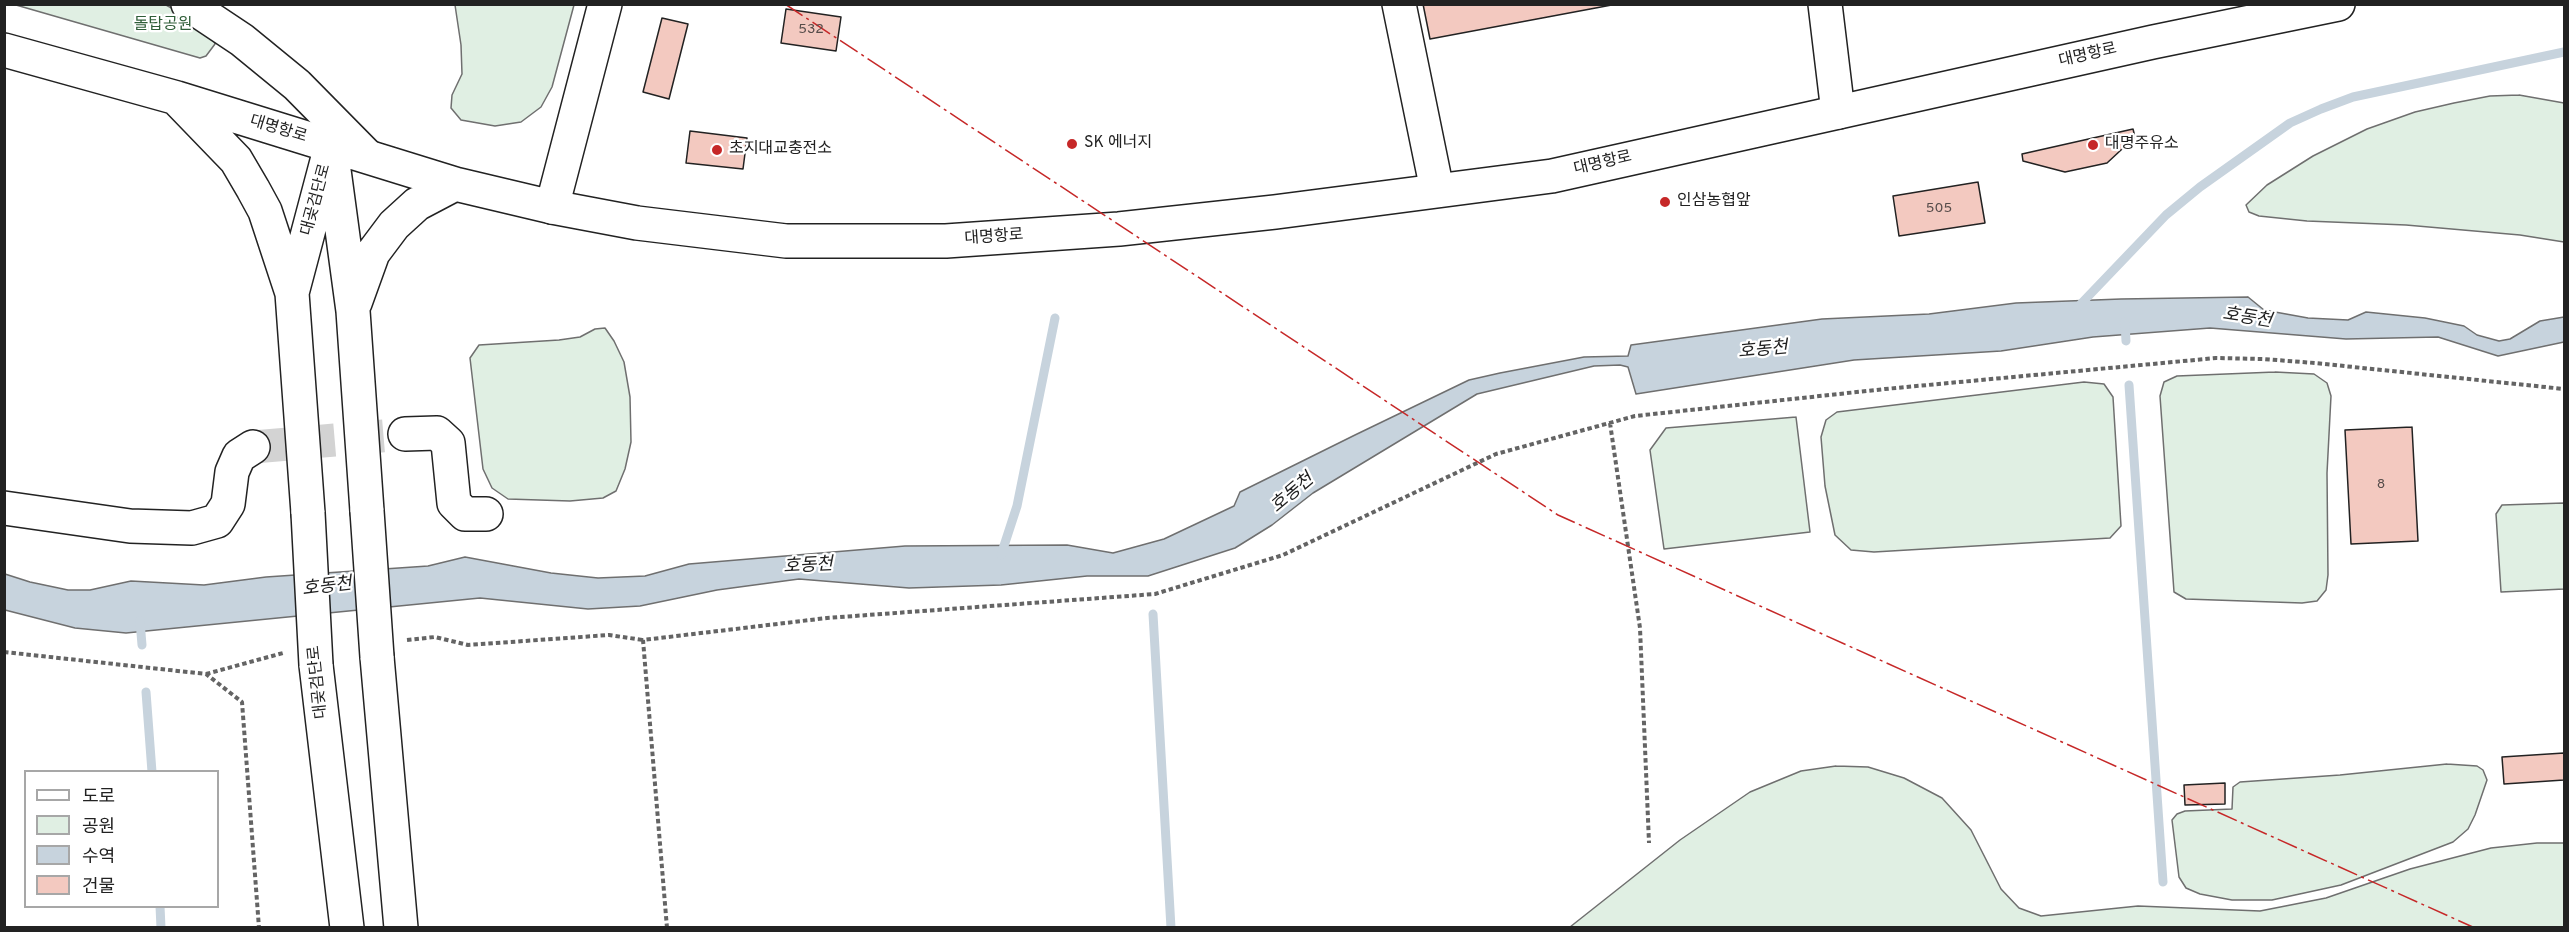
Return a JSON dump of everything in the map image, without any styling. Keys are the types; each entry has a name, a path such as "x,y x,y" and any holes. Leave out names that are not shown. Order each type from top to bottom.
{"main road":[{"path":"188,4 242,40 297,85 367,156"},
{"path":"552,207 605,4"},
{"path":"1399,4 1437,190"},
{"path":"1825,4 1838,112"},
{"name":"대명항로","path":"4,51 177,98 455,184 552,207 637,223 786,241 946,241 1119,229 1275,212 1552,176 2153,42 2338,4"},
{"path":"177,98 236,160 265,211 292,292"},
{"name":"대곶검단로","path":"331,146 292,292 308,513 302,659 347,927"},
{"name":"대곶검단로","path":"331,146 353,311 367,511 389,649 401,927"},
{"path":"353,311 373,252 393,225 417,204 455,184"},
{"path":"405,434 437,433 448,443 454,503 465,514 486,514"},
{"path":"4,508 129,526 192,528 217,521 228,504 232,472 239,456 253,447"}],"path":[{"path":"389,649 435,637 468,645 609,635 643,640 827,618 1155,594 1283,555 1496,454 1635,416 1873,390 2216,358 2263,358 2565,389"},
{"path":"1610,423 1640,628 1649,843"},
{"path":"643,640 667,927"},
{"path":"4,652 206,675 302,659"},
{"path":"206,675 242,702 259,927"}],"green space":[{"name":"돌탑공원","path":"16,5 166,5 197,22 212,35 215,44 206,56 200,58"},
{"path":"455,5 574,5 552,87 541,107 521,122 495,126 461,120 451,108 452,95 462,74 461,45"},
{"path":"2519,95 2564,103 2564,242 2520,235 2406,225 2307,221 2259,216 2249,212 2246,205 2267,185 2313,156 2367,129 2415,112 2454,103 2490,96"},
{"path":"605,328 624,362 630,397 631,442 625,469 616,491 603,498 570,501 508,499 492,488 483,469 470,358 479,345 559,340 580,337 595,329"},
{"path":"2275,372 2314,374 2327,383 2331,396 2327,473 2328,575 2326,590 2317,601 2302,603 2186,599 2174,592 2160,396 2164,382 2177,376"},
{"path":"2084,382 2104,384 2113,397 2121,526 2110,538 1874,552 1851,550 1835,535 1825,486 1821,437 1826,420 1837,412"},
{"path":"1796,417 1810,532 1664,549 1650,450 1666,428"},
{"path":"2564,503 2564,589 2501,592 2496,514 2502,505"},
{"path":"2447,764 2477,766 2483,770 2487,780 2468,829 2453,842 2341,885 2272,900 2232,900 2200,894 2186,888 2179,877 2172,820 2177,814 2185,811 2232,809 2233,787 2240,782"},
{"path":"1836,766 1868,767 1904,778 1942,798 1971,830 2001,889 2019,908 2041,916 2138,906 2260,911 2326,898 2410,869 2491,848 2537,843 2564,843 2564,927 1570,927 1680,840 1750,792 1801,771"}],"water":[{"name":"호동천","path":"2248,297 2264,310 2308,318 2348,320 2366,312 2425,318 2464,326 2477,335 2499,341 2510,339 2540,321 2564,317 2564,342 2498,356 2438,337 2346,339 2210,328 2093,337 2001,351 1854,360 1636,394 1628,367 1594,366 1477,394 1313,493 1272,525 1235,548 1148,576 1087,576 1001,585 909,588 799,579 717,590 640,606 588,609 480,598 126,633 75,628 5,610 5,574 68,590 90,590 131,581 204,585 266,577 428,566 465,557 551,573 598,578 645,576 689,564 905,546 1067,545 1113,553 1164,539 1234,506 1240,492 1355,435 1469,380 1500,373 1584,357 1628,356 1631,345 1822,319 1929,314 2016,303"}],"building":[{"path":"1423,4 1617,4 1430,39"},
{"path":"786,9 841,17 836,51 781,43"},
{"path":"662,18 688,24 669,99 643,92"},
{"name":"대명주유소","path":"2133,129 2135,137 2107,163 2065,172 2023,161 2022,154"},
{"name":"초지대교충전소","path":"690,131 747,138 743,169 686,163"},
{"path":"1978,182 1985,223 1899,236 1893,196"},
{"path":"2412,427 2418,541 2351,544 2345,430"},
{"path":"2564,753 2564,780 2504,784 2502,757"},
{"path":"2225,783 2225,804 2185,805 2184,785"}],"waterway":[{"path":"2077,308 2166,215 2200,187 2290,123 2353,97 2564,52"},
{"path":"1001,555 1017,506 1055,318"},
{"path":"2125,322 2126,341"},
{"path":"2129,385 2163,882"},
{"path":"1153,614 1171,928"},
{"path":"140,621 142,645"},
{"path":"146,692 152,770"},
{"path":"160,908 161,928"}],"tunnel":[{"path":"253,447 405,434"}],"power":[{"path":"785,4 1558,515 2475,928"}],"place":[{"name":"SK 에너지","path":"1072,144"},
{"name":"대명주유소","path":"2093,145"},
{"name":"초지대교충전소","path":"717,150"},
{"name":"인삼농협앞","path":"1665,202"}]}
